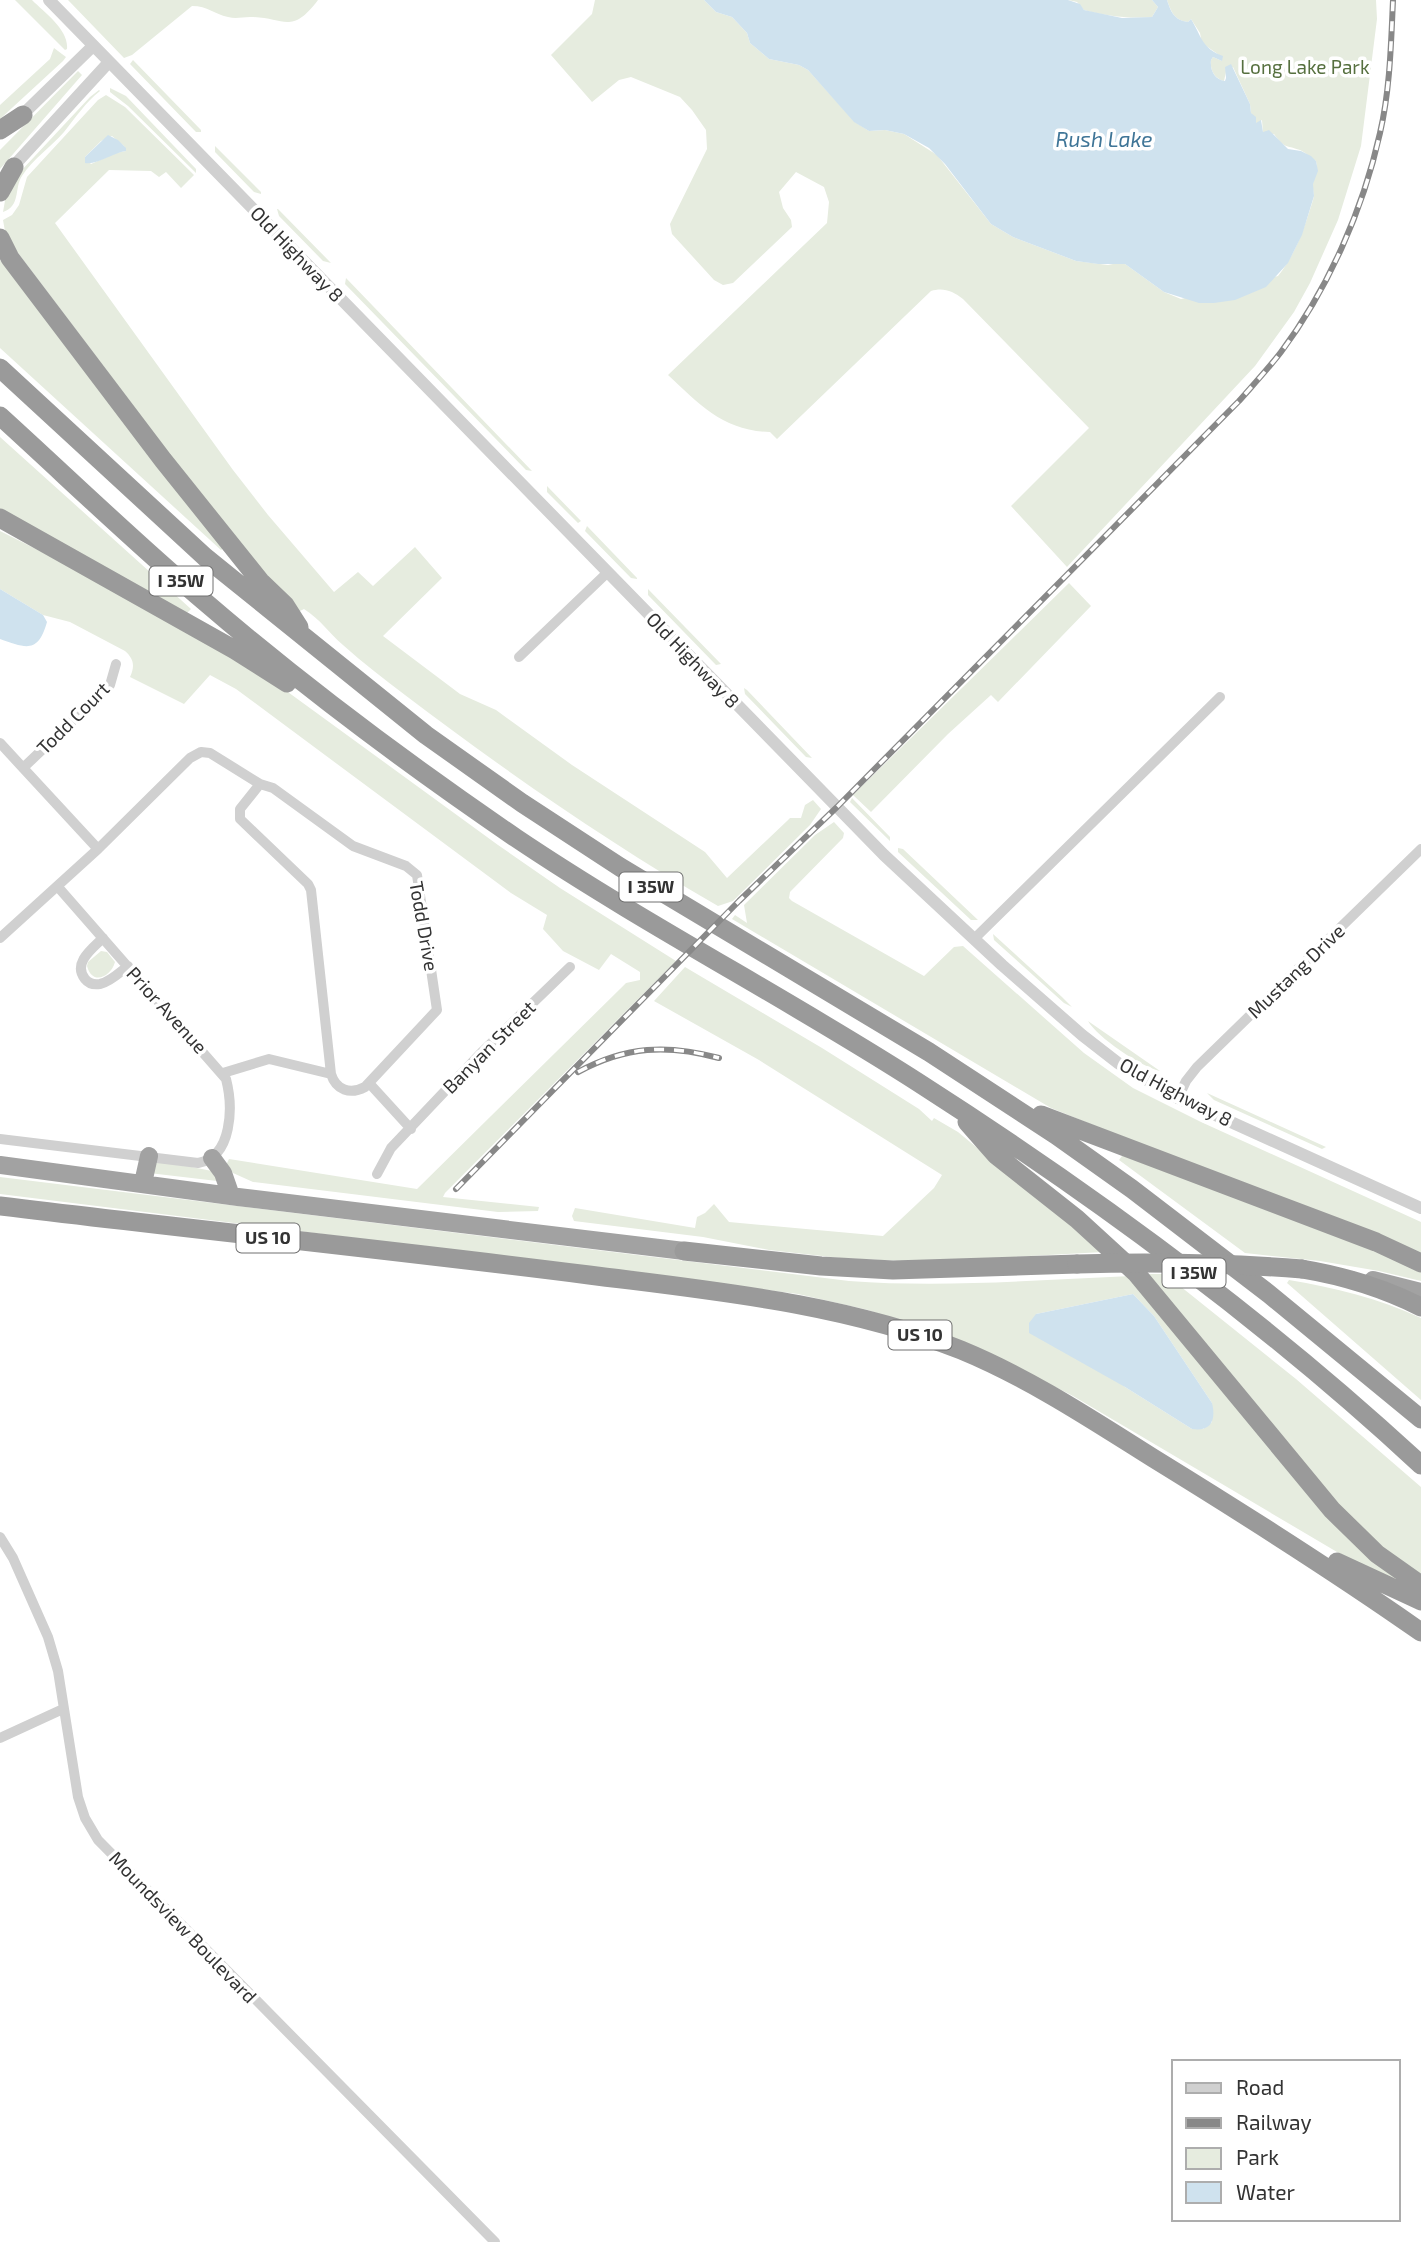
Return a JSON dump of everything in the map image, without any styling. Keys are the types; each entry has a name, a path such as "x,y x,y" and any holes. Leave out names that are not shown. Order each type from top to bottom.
{"highway":[{"path":"0,130 23,115"},
{"path":"0,192 14,167"},
{"path":"0,239 5,255 163,460 260,581 285,605 312,645"},
{"name":"I 35W","path":"0,368 205,557 426,735 571,835 674,901 929,1052 1008,1102 1132,1189 1269,1294 1421,1419"},
{"name":"I 35W","path":"0,416 200,597 386,746 507,832 617,903 866,1050 1042,1163 1177,1260 1334,1387 1421,1465"},
{"path":"0,518 235,650 386,746"},
{"path":"1008,1102 1376,1242 1421,1263"},
{"path":"950,1103 996,1156 1077,1219 1136,1273 1339,1518 1390,1565 1421,1585"},
{"path":"143,1183 149,1156"},
{"path":"212,1158 223,1173 234,1197"},
{"name":"US 10","path":"0,1165 234,1197 821,1266 893,1270 1177,1262 1310,1271 1346,1277 1421,1307"},
{"name":"US 10","path":"0,1206 691,1288 822,1309 877,1322 960,1350 1029,1382 1261,1524 1421,1632"},
{"path":"1310,1271 1361,1278 1421,1292"},
{"path":"1261,1524 1421,1601"}],"street":[{"name":"Old Highway 8","path":"49,0 884,855 1100,1050 1131,1072 1178,1098 1421,1208"},
{"path":"0,138 93,46"},
{"path":"0,182 109,62"},
{"path":"519,657 608,572"},
{"name":"Todd Court","path":"23,768 110,685 116,664"},
{"path":"974,939 1220,697"},
{"path":"0,743 98,849"},
{"name":"Todd Drive","path":"58,887 195,754 201,752 210,753 260,784 273,788 353,846 406,866 417,875 437,1010 369,1083"},
{"path":"260,784 239,814 243,822 311,890 331,1074 338,1087 344,1090 359,1091 369,1083 411,1129"},
{"name":"Mustang Drive","path":"1178,1098 1197,1067 1421,849"},
{"path":"0,938 58,887"},
{"name":"Prior Avenue","path":"58,887 223,1073"},
{"path":"103,938 82,961 83,977 96,985 128,966"},
{"name":"Banyan Street","path":"377,1174 391,1148 483,1051 569,967"},
{"path":"0,1139 198,1163 212,1158 225,1142 230,1102 223,1073 269,1059 331,1074"},
{"name":"Moundsview Boulevard","path":"0,1537 13,1558 48,1637 58,1671 78,1797 85,1818 98,1840 495,2242"},
{"path":"0,1738 63,1709"}],"green space":[{"path":"15,0 32,0 43,10 64,35 67,49 65,50"},
{"path":"68,0 318,0 301,18 287,22 250,17 231,18 192,6 132,55 124,58"},
{"name":"Long Lake Park","path":"595,0 704,0 716,12 732,17 747,33 750,43 769,59 799,65 808,70 855,122 869,131 885,130 904,134 937,155 991,224 1013,237 1076,261 1125,264 1164,292 1181,299 1278,276 1295,249 1307,220 1314,198 1313,185 1317,164 1302,151 1283,144 1274,134 1263,133 1262,120 1256,124 1233,67 1226,72 1224,81 1215,76 1211,60 1213,57 1222,61 1219,55 1202,43 1200,33 1191,19 1188,22 1174,15 1167,0 1376,0 1377,19 1361,146 1338,220 1294,312 1255,366 1067,567 1011,506 1089,428 963,299 952,292 940,289 931,291 777,439 770,432 739,427 714,414 668,375 827,223 829,202 824,187 796,172 779,192 792,227 733,283 723,285 714,280 672,234 670,224 707,149 706,130 692,110 680,97 631,77 619,80 592,102 551,55 592,14"},
{"path":"1068,0 1152,0 1158,7 1152,17 1126,17 1084,10 1077,2"},
{"path":"54,48 66,57 63,61 0,119 0,105 50,59"},
{"path":"133,60 201,132 196,132 130,64"},
{"path":"78,71 82,75 0,169 0,150"},
{"path":"110,88 126,96 196,169 196,173 128,106 110,92"},
{"path":"99,90 64,132 26,170 15,201 3,212 6,195 20,172"},
{"path":"106,95 125,107 194,175 181,188 166,172 159,177 151,171 109,170 55,223 233,470 334,592 358,572 373,586 415,547 442,578 383,636 460,694 496,710 572,765 705,852 727,878 790,818 801,818 805,805 813,800 821,809 810,825 733,901 718,906 597,832 519,779 374,671 310,613 304,609 298,612 247,557 6,237 3,220 12,215 19,205 27,177 98,100","holes":["112,136 126,151 91,164 85,157 101,141"]},
{"path":"215,146 261,194 254,192 215,152"},
{"path":"277,209 331,263 323,261 279,216"},
{"path":"0,260 225,547 221,550 0,348"},
{"path":"346,278 532,471 526,470 345,284"},
{"path":"0,437 191,609 184,616 0,510"},
{"path":"547,486 581,521 578,523 547,492"},
{"path":"587,526 637,579 631,578 585,531"},
{"path":"0,531 110,586 281,687 498,845 560,888 676,961 443,1197 539,1207 538,1211 498,1212 253,1182 233,1173 226,1165 229,1159 417,1189 626,983 640,980 640,972 611,954 599,970 563,951 543,929 547,915 511,893 236,689 210,675 184,704 130,677 133,663 125,651 70,622 43,615 0,589"},
{"path":"1069,583 1091,606 998,702 991,695 871,812 853,795"},
{"path":"648,589 721,664 716,665 648,595"},
{"path":"744,688 812,758 806,757 745,694"},
{"path":"852,798 890,837 890,841 850,802"},
{"path":"834,822 844,833 843,838 790,892 789,898 792,901 924,976 954,947 963,946 1084,1053 1133,1088 1201,1122 1421,1222 1421,1258 1051,1108 732,919 735,915 747,923 744,905 815,835"},
{"path":"898,848 903,849 978,920 971,920 898,852"},
{"path":"993,934 1072,1007 1064,1003 994,940"},
{"path":"101,951 107,952 115,962 110,972 97,977 89,972 87,966"},
{"path":"685,967 822,1048 919,1109 932,1121 934,1118 958,1132 1103,1252 924,1262 840,1258 574,1221 572,1216 575,1208 695,1228 697,1217 714,1204 729,1222 883,1236 934,1188 942,1175 759,1060 654,1001"},
{"path":"1088,1021 1160,1071 1142,1064 1120,1050 1100,1035"},
{"path":"1207,1093 1326,1147 1322,1149 1214,1100"},
{"path":"1125,1152 1421,1269 1421,1281 1320,1261 1245,1253 1119,1160"},
{"path":"161,1161 212,1171 217,1181 149,1173 153,1165"},
{"path":"0,1177 849,1281 955,1284 1131,1276 1408,1583 1381,1578 1073,1396 985,1351 868,1310 798,1294 0,1194","holes":["1133,1294 1154,1316 1212,1403 1212,1422 1203,1429 1192,1429 1125,1387 1036,1314"]},
{"path":"1143,1274 1165,1274 1296,1379 1421,1487 1421,1579 1360,1532"},
{"path":"1289,1280 1356,1294 1421,1318 1421,1400 1287,1283"}],"water":[{"name":"Rush Lake","path":"704,0 1068,0 1080,4 1084,10 1122,18 1152,17 1158,7 1152,0 1167,0 1176,17 1188,22 1191,19 1206,45 1223,56 1222,61 1213,57 1211,60 1215,76 1225,81 1225,67 1231,64 1250,104 1251,113 1256,117 1256,123 1261,120 1263,132 1269,130 1288,149 1301,151 1316,161 1318,171 1313,184 1314,196 1302,235 1288,263 1266,287 1235,300 1214,303 1199,303 1164,292 1125,264 1076,261 1013,237 991,224 945,164 929,148 904,134 885,130 869,131 854,122 808,70 799,65 769,59 750,43 747,33 732,17 716,12"},
{"path":"108,135 118,140 126,151 85,163 85,157"},
{"path":"0,589 43,615 47,622 35,644 17,645 0,639"},
{"path":"1133,1294 1154,1316 1212,1403 1213,1419 1208,1426 1192,1429 1125,1387 1029,1333 1029,1323 1036,1314"}],"railway":[{"path":"456,1189 739,901 837,807 1239,401 1276,358 1314,302 1342,248 1364,191 1386,100 1393,0"},
{"path":"578,1072 613,1057 647,1050 664,1049 719,1058"}]}
